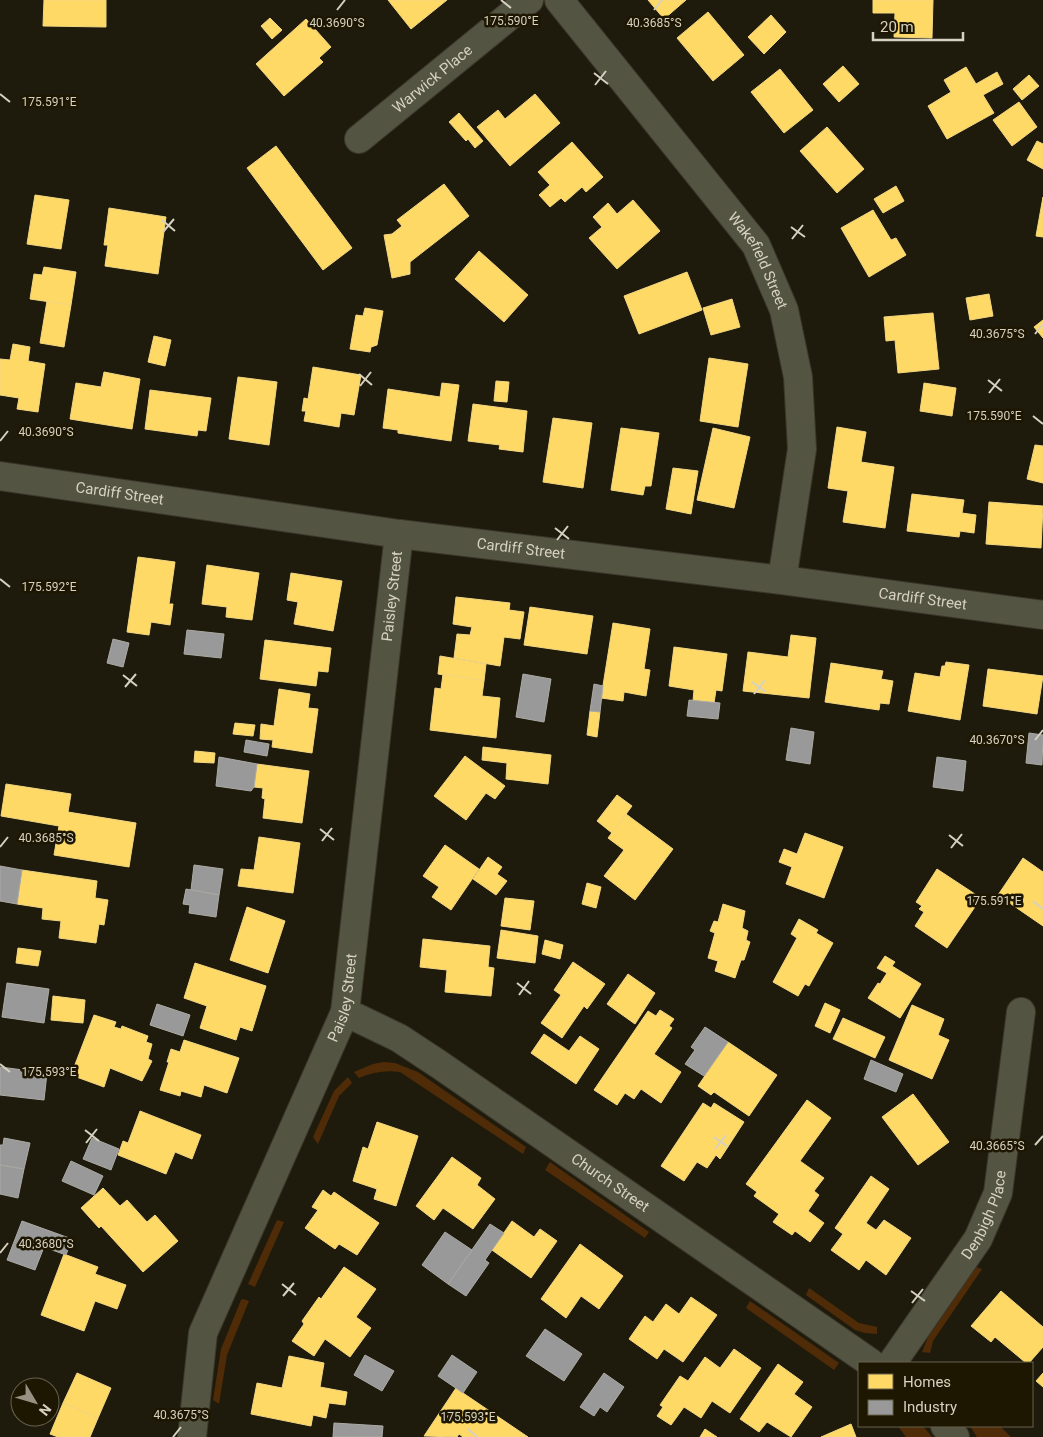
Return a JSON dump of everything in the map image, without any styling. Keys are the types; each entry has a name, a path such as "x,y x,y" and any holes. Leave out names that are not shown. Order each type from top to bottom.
{"street":[{"name":"Warwick Place","path":"359,140 529,0"},
{"name":"Wakefield Street","path":"559,0 756,245 784,310 798,377 802,449 782,580"},
{"name":"Cardiff Street","path":"0,476 399,534 782,580 1043,615"},
{"name":"Paisley Street","path":"192,1437 203,1333 345,1012 399,534"},
{"name":"Church Street","path":"345,1012 400,1038 440,1064 870,1362"},
{"name":"Denbigh Place","path":"893,1362 978,1240 998,1193 1021,1012"},
{"path":"946,1427 955,1437"}],"shaded area":[{"path":"395,1063 418,1072 526,1147 523,1154 400,1072 379,1072 359,1078 354,1072 373,1064"},
{"path":"348,1077 352,1083 339,1096 318,1144 313,1137 334,1091"},
{"path":"550,1162 649,1232 645,1238 545,1170"},
{"path":"277,1220 284,1222 255,1287 248,1284"},
{"path":"976,1267 982,1269 933,1341 930,1353 922,1352 928,1337"},
{"path":"809,1288 859,1323 877,1327 877,1334 855,1330 806,1295"},
{"path":"243,1299 249,1301 227,1355 219,1404 213,1400 221,1349"},
{"path":"750,1301 839,1363 834,1370 746,1308"},
{"path":"899,1427 924,1427 932,1437 906,1437"},
{"path":"971,1427 1001,1427 1011,1437 977,1437"}],"building: Homes":[{"path":"44,0 106,0 106,27 43,26"},
{"path":"388,0 447,0 411,29"},
{"path":"648,0 686,0 664,19"},
{"path":"873,0 933,0 932,38 894,37 895,13 873,13"},
{"path":"708,12 744,55 713,81 677,38"},
{"path":"771,15 786,32 764,54 748,37"},
{"path":"270,18 282,30 272,39 261,26"},
{"path":"306,19 331,47 319,58 323,62 284,96 256,64"},
{"path":"843,66 859,84 839,102 823,84"},
{"path":"966,67 976,84 997,72 1003,84 983,95 994,113 947,139 928,106 951,92 944,80"},
{"path":"780,69 813,110 784,133 751,92"},
{"path":"1029,75 1039,86 1022,100 1013,89"},
{"path":"535,94 560,123 510,166 477,127 498,110 505,119"},
{"path":"1019,102 1037,127 1012,146 993,120"},
{"path":"459,113 483,141 475,148 449,122"},
{"path":"827,127 864,169 837,193 800,151"},
{"path":"1037,141 1043,144 1043,169 1027,160"},
{"path":"572,142 603,177 586,192 582,187 565,202 561,198 550,207 539,195 550,185 538,172"},
{"path":"276,146 352,248 323,270 247,168"},
{"path":"444,184 469,216 410,262 410,274 392,278 384,235 392,234 402,226 397,220"},
{"path":"896,186 904,201 883,213 874,199"},
{"path":"35,195 69,200 61,249 27,244"},
{"path":"1043,197 1043,237 1036,236"},
{"path":"633,200 660,231 617,269 589,238 602,227 593,217 608,203 617,214"},
{"path":"109,208 166,217 158,274 105,266 108,245 104,245"},
{"path":"873,210 891,240 896,238 906,255 869,277 841,228"},
{"path":"479,251 528,295 504,322 455,279"},
{"path":"44,267 76,272 71,305 30,299 34,274 42,275"},
{"path":"687,272 702,310 639,334 624,296"},
{"path":"989,294 993,316 970,320 966,298"},
{"path":"732,299 740,327 711,335 703,308"},
{"path":"47,301 71,305 64,347 40,343"},
{"path":"365,308 383,311 377,345 371,347 370,352 350,349 356,315 363,316"},
{"path":"933,313 939,369 898,373 895,340 886,341 884,317"},
{"path":"1043,320 1043,338 1034,327"},
{"path":"154,336 171,340 165,366 148,362"},
{"path":"13,344 30,347 28,361 45,364 38,412 17,409 19,398 0,395 0,359 10,360"},
{"path":"709,358 748,364 738,427 700,421"},
{"path":"313,367 361,375 354,415 341,413 339,427 304,421 306,411 302,411 304,398 308,399"},
{"path":"104,372 140,379 132,429 70,419 76,383 101,387"},
{"path":"238,377 277,382 269,445 229,439"},
{"path":"496,381 509,382 507,402 494,401"},
{"path":"442,383 459,385 451,441 398,433 398,430 383,428 388,389 440,397"},
{"path":"924,383 956,388 952,416 920,411"},
{"path":"150,390 211,398 206,431 198,430 197,436 145,429"},
{"path":"473,404 527,411 523,452 499,449 500,445 468,441"},
{"path":"553,418 592,423 583,488 543,482"},
{"path":"837,427 866,432 861,462 894,467 885,528 843,522 848,491 828,488"},
{"path":"621,428 659,433 651,486 645,486 643,495 611,490"},
{"path":"713,428 750,437 734,508 697,500"},
{"path":"1035,445 1043,446 1043,483 1027,479"},
{"path":"673,468 698,471 691,514 666,509"},
{"path":"912,494 964,500 962,513 976,515 974,533 960,531 959,537 907,531"},
{"path":"989,502 1043,506 1041,548 986,544"},
{"path":"138,557 175,562 169,604 173,604 170,625 151,622 149,635 127,632"},
{"path":"207,565 259,573 252,620 226,617 227,607 202,604"},
{"path":"291,573 342,581 333,631 294,624 298,602 287,600"},
{"path":"456,597 510,603 509,610 524,612 520,639 504,637 500,666 454,658 457,634 470,635 472,627 453,624"},
{"path":"530,607 593,616 587,654 524,645"},
{"path":"613,623 650,629 644,669 650,670 646,696 624,692 623,701 601,698"},
{"path":"791,635 816,638 809,698 743,691 748,652 788,657"},
{"path":"265,640 331,648 328,672 318,671 316,686 260,679"},
{"path":"674,647 727,654 722,691 716,690 714,703 693,701 694,690 669,686"},
{"path":"440,656 486,664 484,681 438,674"},
{"path":"946,662 969,665 960,720 908,711 915,673 940,677 942,666 945,666"},
{"path":"831,663 883,671 881,679 893,681 889,704 880,703 879,710 825,702"},
{"path":"988,669 1043,676 1037,714 983,706"},
{"path":"443,674 484,681 482,696 500,698 496,738 430,730 435,688 441,689"},
{"path":"279,689 310,694 308,708 318,709 312,753 272,747 273,740 260,739 261,724 274,726"},
{"path":"590,711 600,712 597,737 587,735"},
{"path":"235,723 255,725 253,736 233,734"},
{"path":"483,747 551,755 548,784 506,779 507,763 482,760"},
{"path":"195,751 215,753 214,763 194,762"},
{"path":"465,756 505,786 495,799 486,793 466,820 434,796"},
{"path":"257,764 309,771 302,823 263,818 265,799 262,798 263,788 254,787"},
{"path":"6,784 71,794 68,812 136,823 129,867 54,855 59,826 1,816"},
{"path":"617,795 632,806 612,833 597,821"},
{"path":"626,814 673,849 635,900 604,876 624,850 608,838"},
{"path":"805,833 843,847 824,898 786,884 792,867 779,862 784,849 797,854"},
{"path":"259,837 300,843 293,893 238,886 241,869 254,870"},
{"path":"445,845 479,869 451,910 432,897 439,887 423,876"},
{"path":"488,857 502,867 497,874 507,881 496,895 473,879"},
{"path":"1023,858 1043,872 1043,926 998,895"},
{"path":"937,869 981,898 947,948 915,926 924,912 919,909 922,906 916,902"},
{"path":"22,870 97,881 95,898 108,900 104,925 99,924 96,943 59,938 61,921 42,919 43,908 17,904"},
{"path":"587,883 601,887 596,908 582,904"},
{"path":"505,898 534,901 530,930 501,926"},
{"path":"723,904 745,911 742,928 748,931 746,940 750,942 735,978 715,971 718,961 708,958 715,933 710,931 714,921 718,922"},
{"path":"247,907 285,921 268,973 230,960"},
{"path":"799,919 818,930 816,933 833,943 809,986 805,984 798,996 773,982 797,938 791,934"},
{"path":"501,930 538,936 535,963 497,958"},
{"path":"423,939 490,946 488,967 494,968 491,996 445,992 447,970 420,967"},
{"path":"545,940 563,945 560,959 542,954"},
{"path":"18,948 41,951 38,966 16,963"},
{"path":"885,956 895,962 892,966 921,984 900,1018 868,998 887,973 877,968"},
{"path":"573,962 605,984 587,1009 584,1006 562,1038 541,1023 561,995 554,990"},
{"path":"195,963 266,986 252,1031 240,1027 236,1040 200,1028 207,1006 184,998"},
{"path":"628,974 655,993 635,1024 607,1004"},
{"path":"53,996 85,1000 83,1023 51,1020"},
{"path":"825,1003 840,1010 830,1033 815,1026"},
{"path":"912,1005 944,1019 938,1035 949,1040 932,1079 889,1060"},
{"path":"660,1010 674,1019 669,1026 672,1028 654,1054 681,1072 661,1103 641,1089 634,1099 625,1093 617,1105 594,1090 648,1011 656,1016"},
{"path":"94,1015 116,1022 114,1027 121,1029 122,1026 148,1036 146,1042 152,1044 148,1059 152,1061 142,1081 110,1068 104,1087 71,1075"},
{"path":"843,1018 885,1037 875,1058 833,1039"},
{"path":"544,1034 569,1051 580,1036 599,1049 576,1084 531,1053"},
{"path":"184,1040 239,1058 227,1093 204,1085 201,1097 181,1091 180,1096 160,1090 171,1049 180,1052"},
{"path":"728,1042 777,1075 749,1116 714,1092 711,1095 698,1086"},
{"path":"913,1094 949,1142 918,1165 882,1117"},
{"path":"807,1100 831,1118 800,1161 824,1178 814,1191 819,1195 808,1211 824,1223 810,1242 795,1231 792,1235 773,1222 779,1214 754,1196 757,1192 746,1184"},
{"path":"703,1103 711,1108 714,1103 744,1122 720,1159 716,1155 707,1168 697,1162 684,1181 661,1166"},
{"path":"140,1111 201,1135 192,1159 175,1152 166,1174 118,1155 123,1141 128,1143"},
{"path":"377,1122 418,1136 396,1206 374,1199 377,1189 353,1181 363,1147 368,1149"},
{"path":"452,1157 481,1178 477,1185 495,1199 473,1229 443,1208 434,1220 416,1206"},
{"path":"871,1176 889,1189 866,1223 876,1230 884,1220 911,1238 886,1275 866,1260 859,1270 831,1250 843,1234 835,1228"},
{"path":"103,1188 120,1206 127,1200 147,1222 155,1215 178,1241 143,1272 101,1226 99,1228 81,1208"},
{"path":"323,1190 331,1196 334,1192 379,1223 357,1255 339,1244 335,1249 305,1228 318,1210 312,1207"},
{"path":"512,1221 534,1237 540,1229 557,1241 531,1278 492,1250"},
{"path":"580,1244 623,1276 599,1309 581,1296 566,1318 541,1299"},
{"path":"64,1254 98,1267 95,1274 126,1285 117,1309 95,1301 84,1331 41,1315"},
{"path":"344,1267 376,1289 356,1317 371,1328 350,1357 325,1339 314,1356 292,1341 304,1324 302,1321"},
{"path":"1001,1291 1043,1327 1043,1347 1030,1362 1025,1362 995,1337 991,1342 971,1326"},
{"path":"691,1297 717,1315 683,1362 664,1349 657,1359 629,1339 645,1316 653,1322 666,1304 679,1314"},
{"path":"734,1349 761,1368 730,1413 712,1401 701,1418 684,1407 671,1425 657,1416 663,1407 660,1405 680,1376 688,1381 705,1357 720,1368"},
{"path":"289,1356 324,1363 320,1387 347,1392 345,1405 329,1403 326,1418 313,1415 311,1426 251,1414 257,1383 282,1388"},
{"path":"778,1364 803,1382 794,1394 812,1407 791,1437 767,1422 759,1432 740,1419"},
{"path":"77,1373 111,1388 98,1418 63,1403"},
{"path":"1043,1373 1043,1387 1036,1381"},
{"path":"456,1388 528,1437 463,1437 459,1434 457,1437 424,1436"},
{"path":"63,1403 98,1418 90,1437 58,1437 50,1434 53,1427 60,1427 60,1410"},
{"path":"851,1424 856,1437 821,1437"},
{"path":"705,1429 717,1437 700,1437"}],"building: Industry":[{"path":"187,630 224,634 221,658 184,654"},
{"path":"113,639 129,643 123,667 107,663"},
{"path":"523,674 551,679 544,722 516,717"},
{"path":"594,684 603,686 600,712 590,711"},
{"path":"689,700 720,703 718,719 687,716"},
{"path":"791,728 814,732 810,764 786,760"},
{"path":"1029,733 1043,735 1042,765 1026,763"},
{"path":"246,740 269,744 267,756 244,752"},
{"path":"219,757 257,764 254,787 251,791 216,786"},
{"path":"937,757 966,761 963,791 933,787"},
{"path":"194,865 223,869 219,895 191,890"},
{"path":"0,866 22,870 17,904 0,901"},
{"path":"186,889 219,895 216,917 189,913 190,905 183,904"},
{"path":"7,983 49,989 44,1023 2,1017"},
{"path":"157,1004 190,1015 183,1036 150,1025"},
{"path":"705,1027 728,1042 704,1076 685,1064 695,1050 691,1047"},
{"path":"871,1060 903,1074 896,1092 864,1079"},
{"path":"0,1067 47,1073 44,1100 0,1095"},
{"path":"4,1138 30,1143 24,1169 0,1165 0,1145 3,1145"},
{"path":"92,1138 119,1149 111,1170 83,1159"},
{"path":"71,1161 103,1176 94,1195 62,1181"},
{"path":"0,1165 24,1169 18,1198 0,1194"},
{"path":"22,1221 72,1239 66,1255 44,1247 35,1270 7,1260"},
{"path":"490,1224 504,1233 485,1260 489,1263 466,1296 448,1284"},
{"path":"445,1232 472,1250 448,1284 422,1265"},
{"path":"545,1329 582,1354 564,1381 526,1356"},
{"path":"365,1355 394,1371 382,1391 354,1375"},
{"path":"452,1355 477,1372 463,1393 438,1376"},
{"path":"604,1373 624,1387 607,1412 600,1407 594,1416 580,1407"},
{"path":"334,1423 383,1426 382,1437 333,1437"}]}
